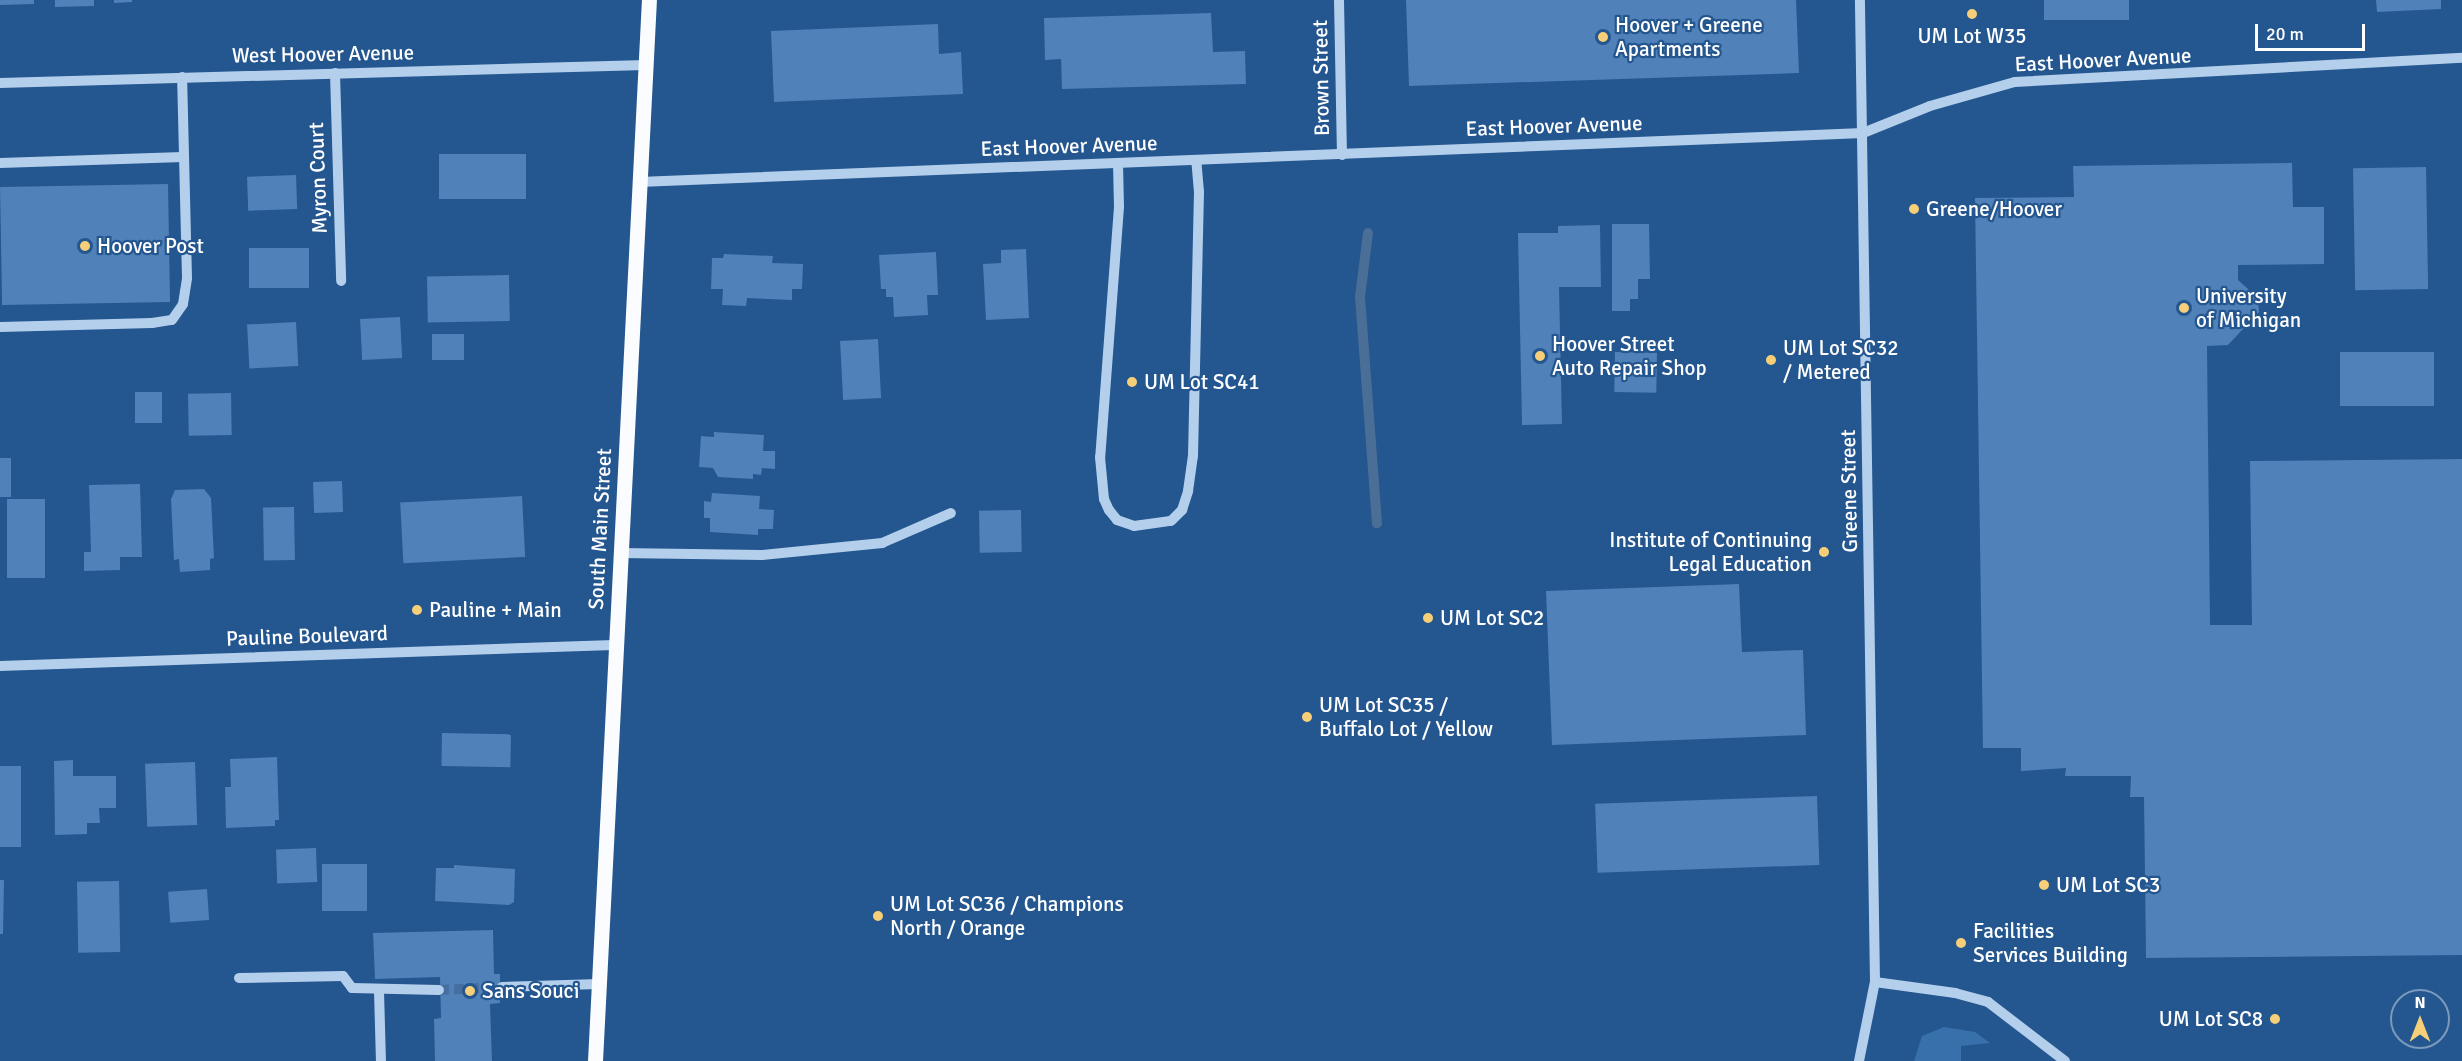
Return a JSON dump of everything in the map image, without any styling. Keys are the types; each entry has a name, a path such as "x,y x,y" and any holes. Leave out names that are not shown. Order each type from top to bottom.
{"main road":[{"name":"South Main Street","path":"595,1061 614,645 649,0"}],"street":[{"name":"Brown Street","path":"1339,0 1342,155"},
{"name":"Greene Street","path":"1859,1061 1875,982 1860,0"},
{"name":"East Hoover Avenue","path":"639,182 1863,133 1930,106 2015,82 2462,58"},
{"name":"West Hoover Avenue","path":"0,83 646,65"},
{"name":"Myron Court","path":"335,73 341,281"},
{"path":"0,327 172,320 183,304 188,278 182,77"},
{"path":"0,163 183,157"},
{"path":"1118,163 1119,207 1100,457 1104,499 1109,510 1117,520 1134,526 1171,521 1182,510 1188,492 1193,456 1199,192 1196,160"},
{"path":"620,553 762,555 882,543 951,513"},
{"name":"Pauline Boulevard","path":"0,666 614,645"},
{"path":"239,978 343,976 352,988 379,992 439,990"},
{"path":"1875,982 1943,991 1988,1002 2065,1061"},
{"path":"502,987 599,984"},
{"path":"379,992 381,1061"}],"shaded area":[{"path":"1944,1027 1975,1032 1990,1043 1961,1046 1961,1061 1914,1061 1922,1036"}],"building":[{"path":"0,0 34,0 34,4 0,5"},
{"path":"55,0 94,0 94,6 55,7"},
{"path":"114,0 132,0 132,2 114,3"},
{"name":"Hoover + Greene Apartments","path":"1406,0 1796,0 1799,73 1409,86"},
{"path":"2044,0 2129,0 2129,20 2044,20"},
{"path":"2376,0 2441,0 2441,9 2377,12"},
{"path":"1211,13 1213,52 1245,51 1246,84 1062,89 1061,59 1045,60 1044,18"},
{"path":"938,24 939,54 961,52 963,94 774,102 771,31"},
{"path":"439,154 526,154 526,199 439,199"},
{"path":"2292,163 2293,207 2324,207 2324,264 2238,265 2238,280 2258,298 2259,312 2228,345 2207,346 2210,625 2252,625 2250,461 2462,459 2462,955 2146,958 2144,797 2130,797 2131,776 2065,776 2066,768 2021,771 2021,748 1983,748 1975,198 2074,197 2073,166"},
{"path":"2426,167 2428,289 2355,290 2353,168"},
{"path":"296,175 297,209 248,211 247,177"},
{"name":"Hoover Post","path":"168,184 170,302 2,305 0,187"},
{"path":"1612,224 1649,224 1650,279 1638,279 1638,299 1630,299 1630,311 1612,311"},
{"name":"Hoover Street Auto Repair Shop","path":"1600,225 1601,287 1559,287 1562,424 1522,425 1518,233 1558,233 1558,226"},
{"path":"249,248 309,248 309,288 249,288"},
{"path":"1026,249 1029,318 986,320 983,264 1001,263 1001,250"},
{"path":"936,252 938,295 927,295 928,315 894,317 893,297 886,297 886,289 881,289 879,255"},
{"path":"724,254 773,256 772,263 803,264 802,289 792,289 792,300 747,298 746,306 722,305 723,289 711,289 712,258 723,258"},
{"path":"509,275 510,321 428,322 427,276"},
{"path":"400,317 402,358 362,360 360,319"},
{"path":"296,322 298,366 249,369 247,325"},
{"path":"432,334 464,334 464,360 432,360"},
{"path":"878,339 881,398 843,400 840,341"},
{"path":"1615,352 1657,353 1656,393 1614,392"},
{"path":"2340,352 2434,352 2434,406 2340,406"},
{"path":"135,392 162,392 162,423 135,423"},
{"path":"231,393 232,435 189,436 188,394"},
{"path":"714,432 764,435 763,451 775,451 775,469 762,468 761,475 753,474 753,479 718,477 713,468 699,467 701,436 714,437"},
{"path":"0,458 11,458 11,497 0,497"},
{"path":"342,481 343,512 314,513 313,482"},
{"path":"140,484 142,557 120,557 120,570 84,571 84,552 91,552 89,485"},
{"path":"204,489 211,498 214,558 210,559 210,570 180,572 179,559 174,560 171,499 175,490"},
{"path":"712,493 760,496 759,509 774,510 773,529 758,529 758,535 710,532 710,518 704,518 704,501 711,502"},
{"path":"522,496 525,557 403,563 400,502"},
{"path":"7,499 45,499 45,578 7,578"},
{"path":"294,507 295,560 264,561 263,508"},
{"path":"1021,510 1022,552 980,553 979,511"},
{"path":"1739,584 1742,652 1803,650 1806,735 1552,745 1546,591"},
{"path":"442,733 511,734 510,767 441,766"},
{"path":"277,757 279,820 275,820 275,826 226,828 225,787 231,787 230,759"},
{"path":"73,760 73,776 116,776 116,808 99,808 100,823 87,823 87,834 55,835 54,761"},
{"path":"195,762 197,825 147,827 145,764"},
{"path":"0,766 21,766 21,847 0,847"},
{"path":"1817,796 1819,865 1598,873 1595,804"},
{"path":"316,848 317,882 277,883 276,849"},
{"path":"322,864 367,864 367,911 322,911"},
{"path":"454,865 515,869 514,902 509,905 435,901 436,868 454,868"},
{"path":"0,880 4,880 3,934 0,934"},
{"path":"119,881 120,952 78,953 77,882"},
{"path":"207,889 209,920 170,923 168,892"},
{"name":"Sans Souci","path":"493,930 494,974 500,974 500,1003 490,1004 492,1061 435,1061 434,1019 441,1018 440,977 375,979 373,933"}],"waterway":[{"path":"1368,233 1360,297 1377,523"}],"tunnel":[{"path":"439,990 502,987"}],"place":[{"name":"UM Lot W35","path":"1972,14"},
{"name":"Hoover + Greene Apartments","path":"1603,37"},
{"name":"Greene/Hoover","path":"1914,209"},
{"name":"Hoover Post","path":"85,246"},
{"name":"University of Michigan","path":"2184,308"},
{"name":"Hoover Street Auto Repair Shop","path":"1540,356"},
{"name":"UM Lot SC32 / Metered","path":"1771,360"},
{"name":"UM Lot SC41","path":"1132,382"},
{"name":"Institute of Continuing Legal Education","path":"1824,552"},
{"name":"Pauline + Main","path":"417,610"},
{"name":"UM Lot SC2","path":"1428,618"},
{"name":"UM Lot SC35 / Buffalo Lot / Yellow","path":"1307,717"},
{"name":"UM Lot SC3","path":"2044,885"},
{"name":"UM Lot SC36 / Champions North / Orange","path":"878,916"},
{"name":"Facilities Services Building","path":"1961,943"},
{"name":"Sans Souci","path":"470,991"},
{"name":"UM Lot SC8","path":"2275,1019"}]}
